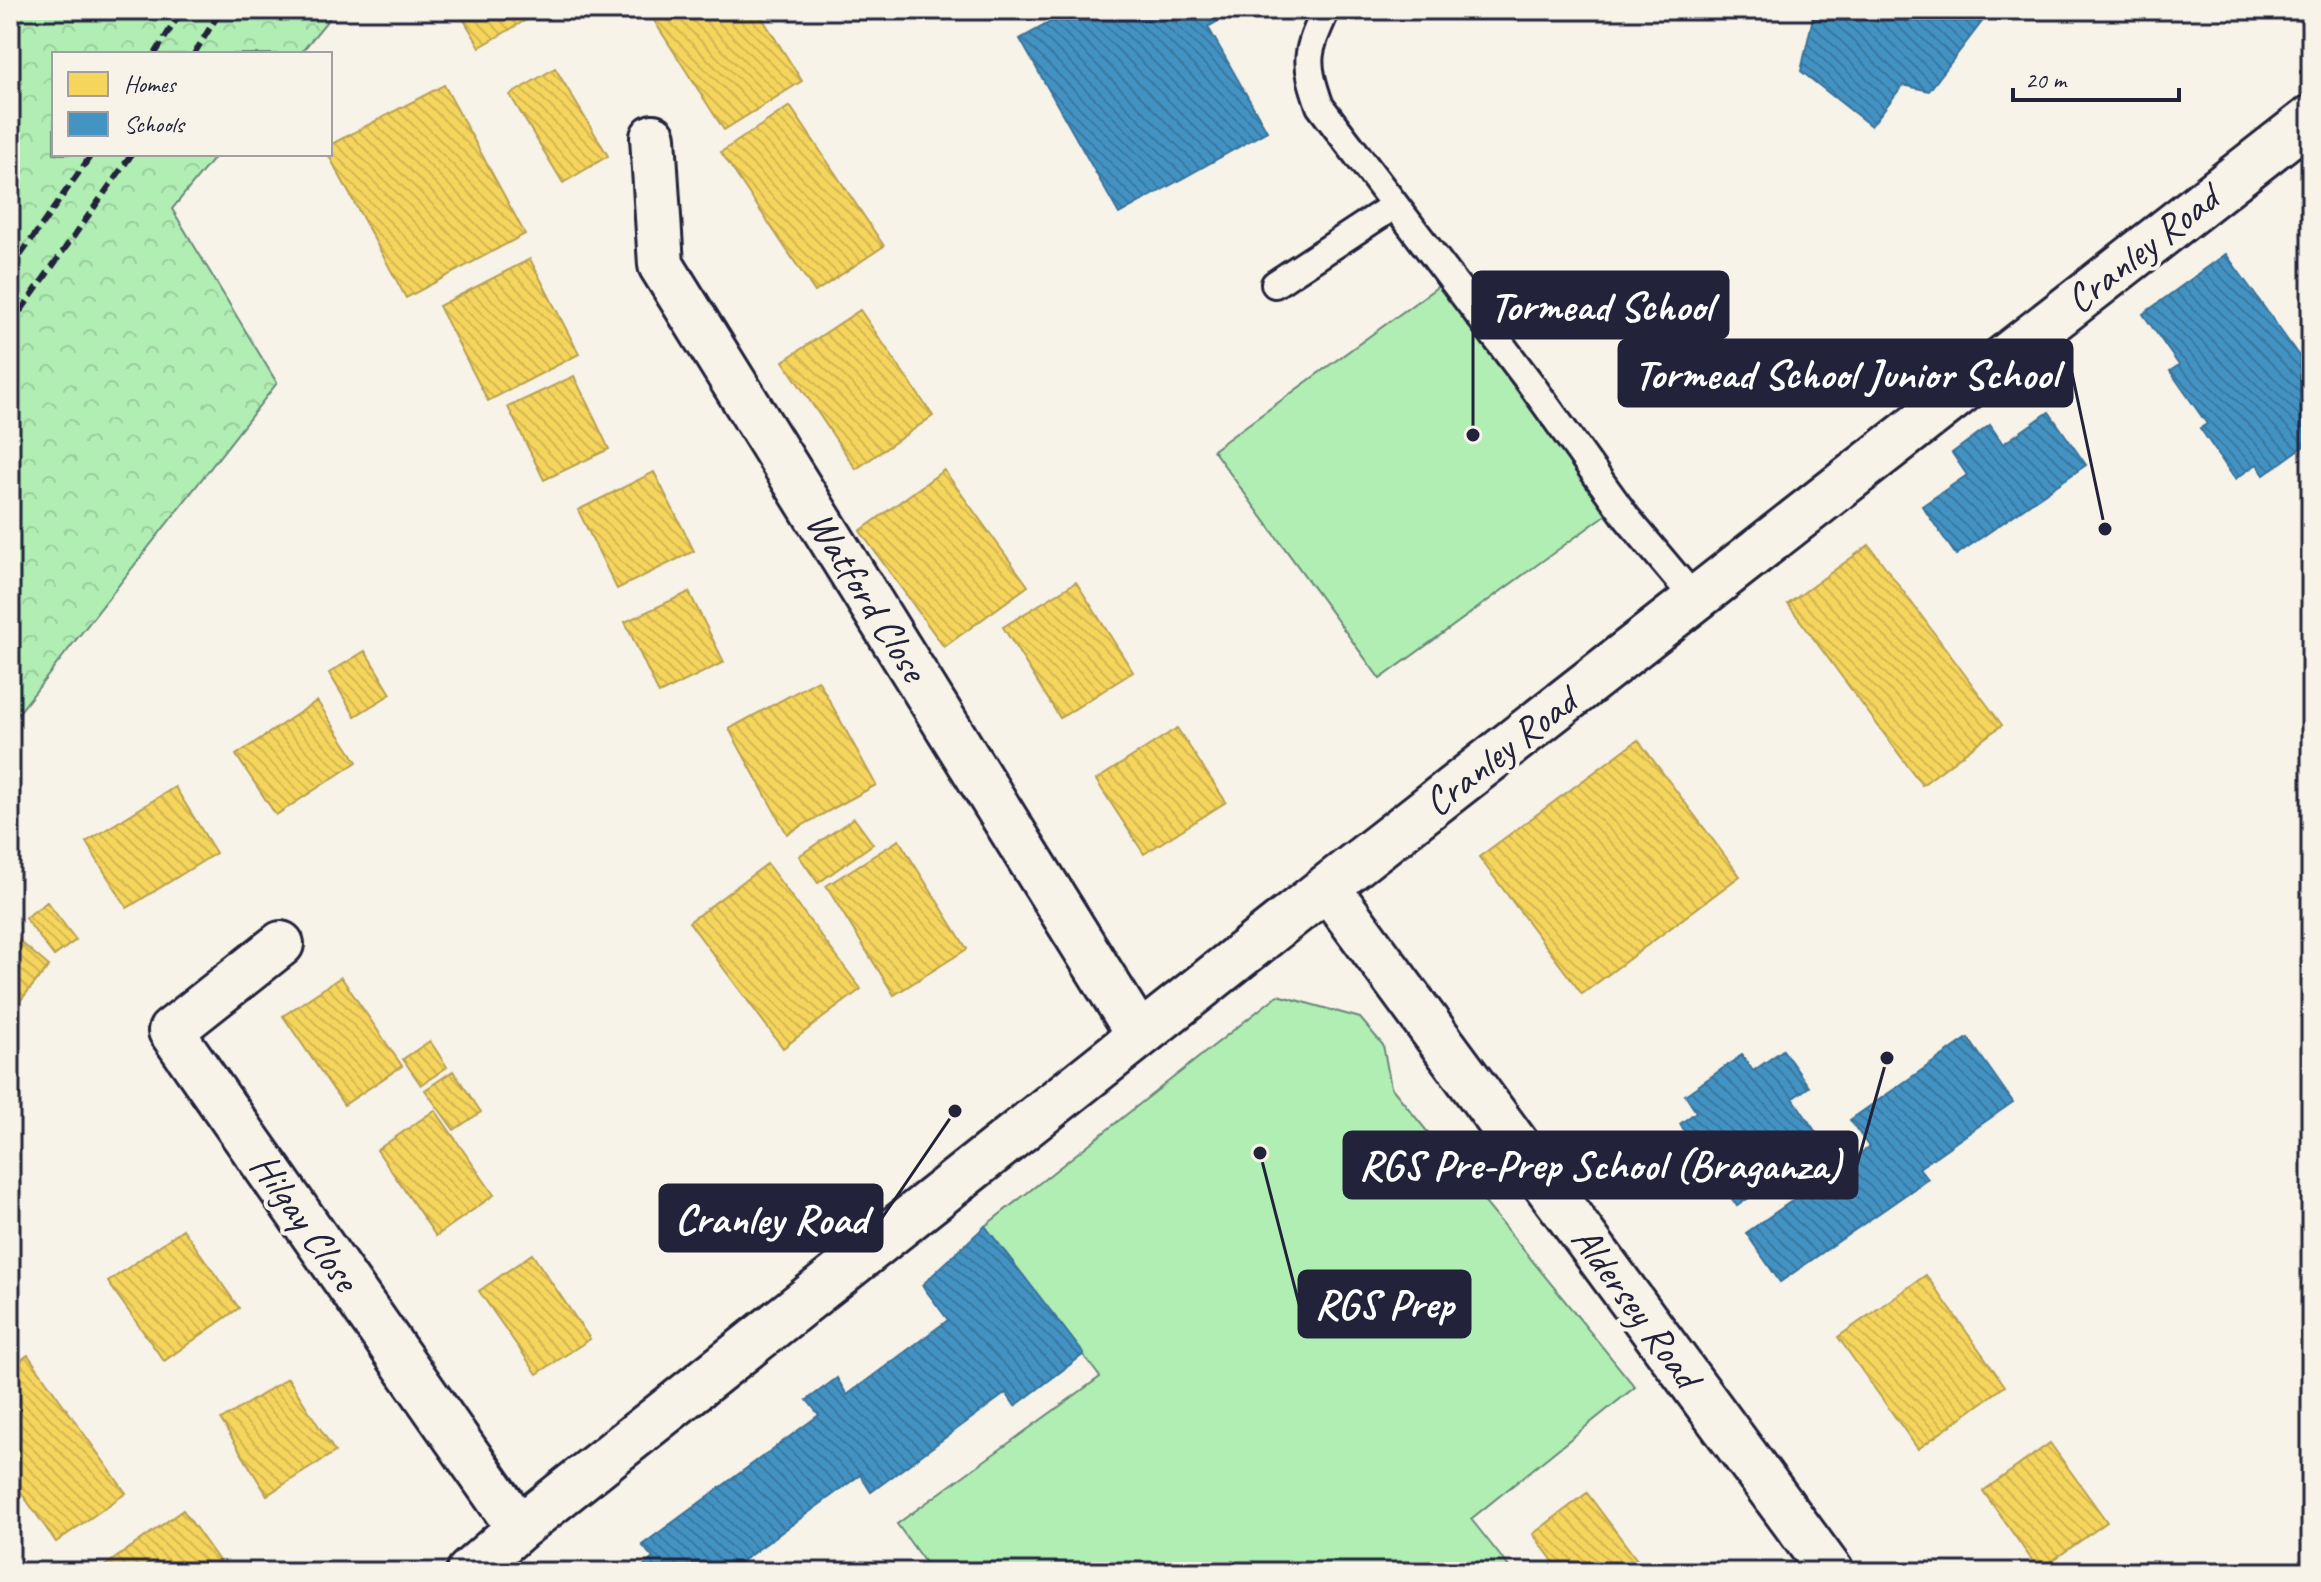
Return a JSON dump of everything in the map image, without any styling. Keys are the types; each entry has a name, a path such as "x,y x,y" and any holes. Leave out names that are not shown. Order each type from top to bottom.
{"street":[{"name":"Cranley Road","path":"469,1572 519,1528 1327,887 1695,599 2308,128"},
{"name":"Watford Close","path":"653,137 661,265 1139,1035"},
{"name":"Aldersey Road","path":"1327,887 1831,1572"},
{"name":"Hilgay Close","path":"281,944 171,1031 519,1528"}],"lane":[{"path":"1326,10 1309,47 1309,75 1320,106 1528,380 1627,518 1695,599"},
{"path":"1275,284 1395,205"}],"green space":[{"path":"10,10 336,10 302,52 52,52 52,156 215,156 172,209 277,383 10,724"},
{"path":"1440,285 1607,514 1380,679 1213,450"},
{"path":"1278,995 1360,1018 1383,1045 1391,1087 1635,1387 1471,1519 1513,1572 932,1572 897,1524 1100,1377 985,1226"}],"building: Homes":[{"path":"458,10 527,10 531,17 480,47"},
{"path":"667,10 757,10 802,81 724,130 653,19"},
{"path":"555,68 608,156 563,183 510,95"},
{"path":"444,85 525,234 406,298 329,156 332,156 332,144"},
{"path":"790,106 884,246 815,292 721,152"},
{"path":"530,259 579,354 488,401 439,306"},
{"path":"860,310 933,416 856,469 783,361"},
{"path":"574,376 609,449 544,480 508,407"},
{"path":"944,470 1028,586 944,647 860,531"},
{"path":"654,472 694,551 617,589 578,510"},
{"path":"1869,545 2002,725 1922,785 1788,604"},
{"path":"1076,582 1133,672 1060,718 1003,627"},
{"path":"689,592 724,662 659,694 625,622"},
{"path":"365,651 391,694 355,716 329,673"},
{"path":"818,680 876,785 787,834 729,729"},
{"path":"317,701 357,762 276,815 236,755"},
{"path":"1177,728 1226,802 1144,854 1096,780"},
{"path":"1638,740 1740,876 1582,994 1479,857"},
{"path":"175,787 216,853 127,908 86,842"},
{"path":"854,818 873,844 818,883 799,856"},
{"path":"899,840 967,949 894,995 826,886"},
{"path":"767,864 861,989 783,1048 689,922"},
{"path":"47,902 76,940 54,956 25,918"},
{"path":"10,933 49,966 10,1013"},
{"path":"341,977 402,1066 344,1105 283,1016"},
{"path":"430,1041 447,1067 421,1085 403,1059"},
{"path":"453,1071 481,1112 454,1130 425,1090"},
{"path":"435,1110 494,1195 436,1236 377,1150"},
{"path":"183,1229 239,1308 164,1361 108,1282"},
{"path":"532,1254 590,1339 537,1374 479,1291"},
{"path":"1926,1275 2005,1386 1918,1449 1838,1337"},
{"path":"28,1355 126,1493 56,1542 10,1477 10,1368"},
{"path":"288,1378 335,1452 267,1495 221,1420"},
{"path":"2050,1443 2107,1522 2039,1570 1983,1491"},
{"path":"1587,1493 1646,1572 1561,1572 1533,1534"},
{"path":"183,1510 227,1572 96,1572"}],"building: Schools":[{"path":"1072,10 1238,10 1208,27 1267,131 1119,214 1020,39"},
{"path":"1811,10 1991,10 1929,91 1903,85 1871,126 1801,71 1814,13"},
{"path":"2226,254 2311,373 2311,441 2264,475 2257,464 2235,479 2200,428 2207,424 2170,371 2179,365 2143,314"},
{"path":"2049,412 2086,465 1956,555 1922,506 1967,475 1952,453 1990,425 2003,444"},
{"path":"1968,1038 2013,1102 1919,1168 1928,1179 1780,1282 1746,1233 1869,1147 1850,1120"},
{"path":"1783,1050 1809,1087 1793,1098 1825,1146 1737,1206 1680,1124 1696,1112 1685,1095 1742,1055 1753,1071"},
{"path":"985,1226 1084,1354 1015,1406 1006,1393 871,1492 860,1475 727,1572 636,1572 653,1558 642,1545 819,1415 807,1400 837,1378 847,1395 948,1320 922,1285"}],"railway":[{"path":"156,52 182,10"},
{"path":"195,52 221,10"},
{"path":"10,270 91,156"},
{"path":"10,326 131,156"}],"place":[{"name":"Tormead School","path":"1473,435"},
{"name":"Tormead School Junior School","path":"2105,529"},
{"name":"RGS Pre-Prep School (Braganza)","path":"1887,1058"},
{"name":"Cranley Road","path":"955,1111"},
{"name":"RGS Prep","path":"1260,1153"}]}
